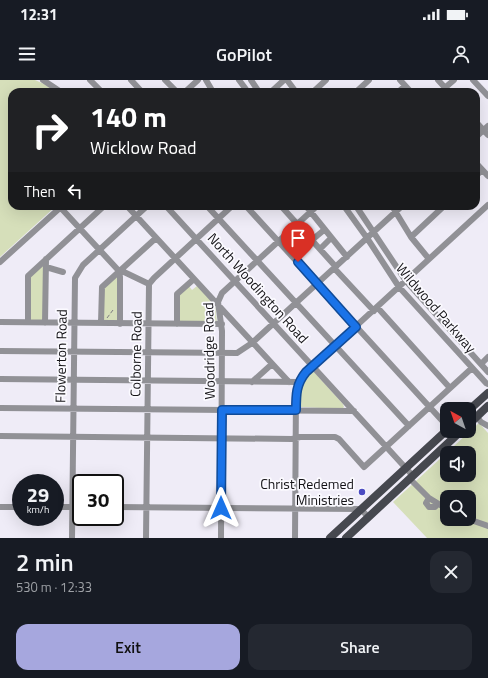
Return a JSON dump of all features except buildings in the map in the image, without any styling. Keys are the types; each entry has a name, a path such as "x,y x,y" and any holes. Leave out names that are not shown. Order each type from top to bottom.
{"main road":[{"path":"476,404 488,393"},
{"path":"477,417 488,406"},
{"path":"330,538 440,436"},
{"path":"346,538 452,438"}],"street":[{"path":"43,80 55,88"},
{"path":"90,80 98,88"},
{"path":"130,80 138,88"},
{"path":"165,80 172,88"},
{"path":"189,88 198,80"},
{"path":"276,88 286,80 293,88"},
{"path":"317,88 326,80"},
{"path":"360,88 369,80"},
{"path":"400,80 405,86 403,88"},
{"path":"447,88 454,80"},
{"path":"473,80 486,89 488,96"},
{"path":"480,168 488,176"},
{"path":"295,538 296,393 299,382 306,372 488,205"},
{"path":"0,262 58,210"},
{"path":"64,210 119,272 120,324"},
{"path":"28,322 28,276 100,210"},
{"path":"131,210 289,382"},
{"name":"Flowerton Road","path":"72,474 74,283 76,274 82,266 143,210"},
{"name":"North Woodington Road","path":"170,210 406,468 411,477 429,498 440,505"},
{"path":"211,210 409,426"},
{"path":"119,272 124,272 149,284 227,210"},
{"path":"250,210 440,418"},
{"path":"285,210 335,267 450,388"},
{"name":"Woodridge Road","path":"221,538 222,324 219,307 220,296 312,210"},
{"name":"Wildwood Parkway","path":"347,210 399,288 488,384"},
{"name":"Wildwood Parkway","path":"359,210 406,281 488,372"},
{"path":"0,351 236,353 252,343 274,324 367,238 393,210"},
{"path":"395,210 411,237 429,260"},
{"path":"411,237 440,210"},
{"path":"310,212 347,257"},
{"path":"312,240 324,230"},
{"path":"103,322 102,287 156,238"},
{"path":"320,249 331,238"},
{"path":"45,323 46,259"},
{"path":"46,267 63,272"},
{"path":"177,324 177,294 194,279"},
{"name":"Colborne Road","path":"146,538 149,284"},
{"path":"0,322 222,324"},
{"path":"481,364 488,358"},
{"path":"252,382 272,364"},
{"path":"0,436 292,439 300,436 338,438 364,467 472,368"},
{"path":"0,379 299,382"},
{"path":"0,408 354,411"},
{"path":"477,417 481,422 488,426"},
{"path":"0,507 12,507"},
{"path":"64,507 72,507"},
{"path":"124,507 361,509 368,517"},
{"path":"476,522 488,526"},
{"name":"Flowerton Road","path":"72,526 72,538"}],"path":[{"path":"103,322 113,310"}],"green space":[{"path":"0,80 35,80 50,88 8,88 8,210 52,210 0,257"},
{"path":"44,264 44,320 30,320 30,277"},
{"path":"116,276 118,277 118,321 103,321 104,288"},
{"path":"189,286 192,290 197,286 215,305 217,322 179,322 179,295"},
{"path":"314,372 343,404 344,407 342,409 300,407 300,387 305,378"},
{"path":"479,423 488,433 488,538 427,538 393,502 440,459 440,482 476,482 476,446 454,446 463,438 476,438 476,426"}],"place":[{"name":"Christ Redemed Ministries","path":"362,492"}],"route":[{"path":"221,508 222,410 296,410 296,393 300,379 356,327 298,262"}]}
